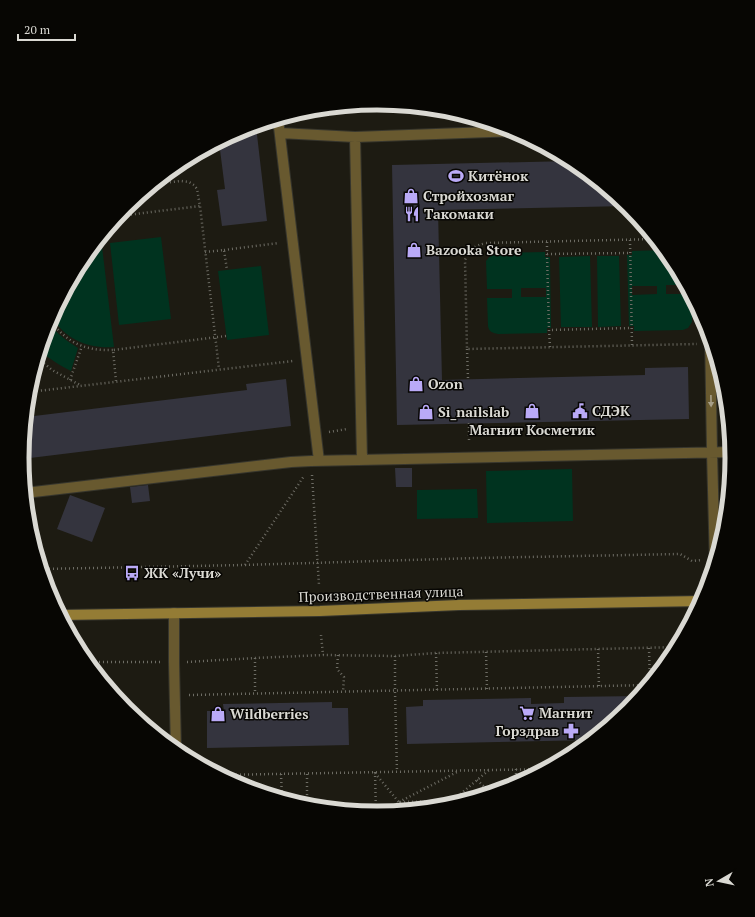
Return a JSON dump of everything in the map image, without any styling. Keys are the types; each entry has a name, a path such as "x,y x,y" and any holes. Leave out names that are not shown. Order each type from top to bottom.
{"main road":[{"name":"Производственная улица","path":"66,615 320,611 459,605 695,601"}],"lane":[{"path":"279,124 316,433 314,462"},
{"path":"280,133 355,138 499,132"},
{"path":"355,138 362,460"},
{"path":"710,354 714,547"},
{"path":"31,493 283,463 726,452"},
{"path":"174,614 176,742"}],"path":[{"path":"164,183 181,181 188,182 194,185 197,189 219,369"},
{"path":"128,215 200,206"},
{"path":"468,379 465,260 472,249 477,245 486,243 648,239"},
{"path":"630,240 632,346"},
{"path":"205,252 293,242"},
{"path":"547,242 550,347"},
{"path":"224,250 227,270"},
{"path":"547,254 630,252"},
{"path":"55,327 76,343 100,350 113,350 226,336"},
{"path":"549,330 632,328"},
{"path":"467,349 632,346 705,339"},
{"path":"70,380 82,346"},
{"path":"113,350 116,382"},
{"path":"36,391 307,359"},
{"path":"43,362 52,370 81,386"},
{"path":"468,424 470,458"},
{"path":"316,433 361,428"},
{"path":"314,462 319,585"},
{"path":"244,565 314,462"},
{"path":"47,570 680,554 692,560 703,560"},
{"path":"321,635 323,656"},
{"path":"95,662 174,662 338,655 395,656 436,653 670,647"},
{"path":"649,648 649,677"},
{"path":"598,649 599,687"},
{"path":"486,652 487,689"},
{"path":"436,653 437,690"},
{"path":"338,655 337,669 344,677 343,692"},
{"path":"395,656 397,772"},
{"path":"255,658 256,693"},
{"path":"189,695 642,685"},
{"path":"516,769 516,778"},
{"path":"395,806 399,802 460,770"},
{"path":"456,798 490,770"},
{"path":"232,775 534,770"},
{"path":"375,772 402,806"},
{"path":"375,772 376,807"},
{"path":"281,774 282,794"},
{"path":"307,774 307,799"},
{"path":"477,780 487,790"},
{"path":"399,802 438,801"}],"green space":[{"path":"161,237 171,319 119,325 110,243"},
{"path":"102,245 114,347 96,346 79,341 64,332 57,325 65,304 76,284"},
{"path":"657,250 680,285 666,285 666,294 684,294 692,309 692,322 688,328 683,330 634,331 634,326 629,326 627,255 632,255 632,251","holes":["632,286 657,286 657,294 632,295"]},
{"path":"545,252 545,257 550,257 551,328 547,328 547,333 498,334 489,330 487,298 512,298 512,289 487,289 486,261 491,255 496,253","holes":["521,288 546,288 546,297 521,297"]},
{"path":"590,256 592,327 561,327 559,257"},
{"path":"597,256 619,256 621,326 598,327"},
{"path":"261,266 269,335 227,340 218,271"},
{"path":"54,330 78,348 71,371 45,354"},
{"path":"572,469 573,521 487,523 486,471"},
{"path":"477,489 478,518 417,519 417,490"}],"building":[{"path":"257,132 267,221 222,226 217,190 225,189 220,148"},
{"path":"559,161 590,182 618,206 438,210 442,380 645,375 645,368 688,367 689,419 397,425 392,165"},
{"path":"286,379 291,426 29,458 32,416 247,390 246,384"},
{"path":"395,468 412,468 412,487 396,487"},
{"path":"148,485 150,501 132,503 130,487"},
{"path":"70,495 105,508 92,542 57,529"},
{"path":"632,696 607,721 582,740 407,744 406,707 423,706 423,700 531,698 531,704 564,703 564,697"},
{"path":"332,702 332,708 348,708 349,745 207,748 207,711 224,711 223,704"}],"place":[{"name":"Китёнок","path":"456,176"},
{"name":"Стройхозмаг","path":"411,196"},
{"name":"Такомаки","path":"412,214"},
{"name":"Bazooka Store","path":"414,250"},
{"name":"Ozon","path":"416,384"},
{"name":"Магнит Косметик","path":"532,411"},
{"name":"СДЭК","path":"580,411"},
{"name":"Si_nailslab","path":"426,412"},
{"name":"ЖК «Лучи»","path":"132,573"},
{"name":"Магнит","path":"527,713"},
{"name":"Wildberries","path":"218,714"},
{"name":"Горздрав","path":"571,731"}]}
